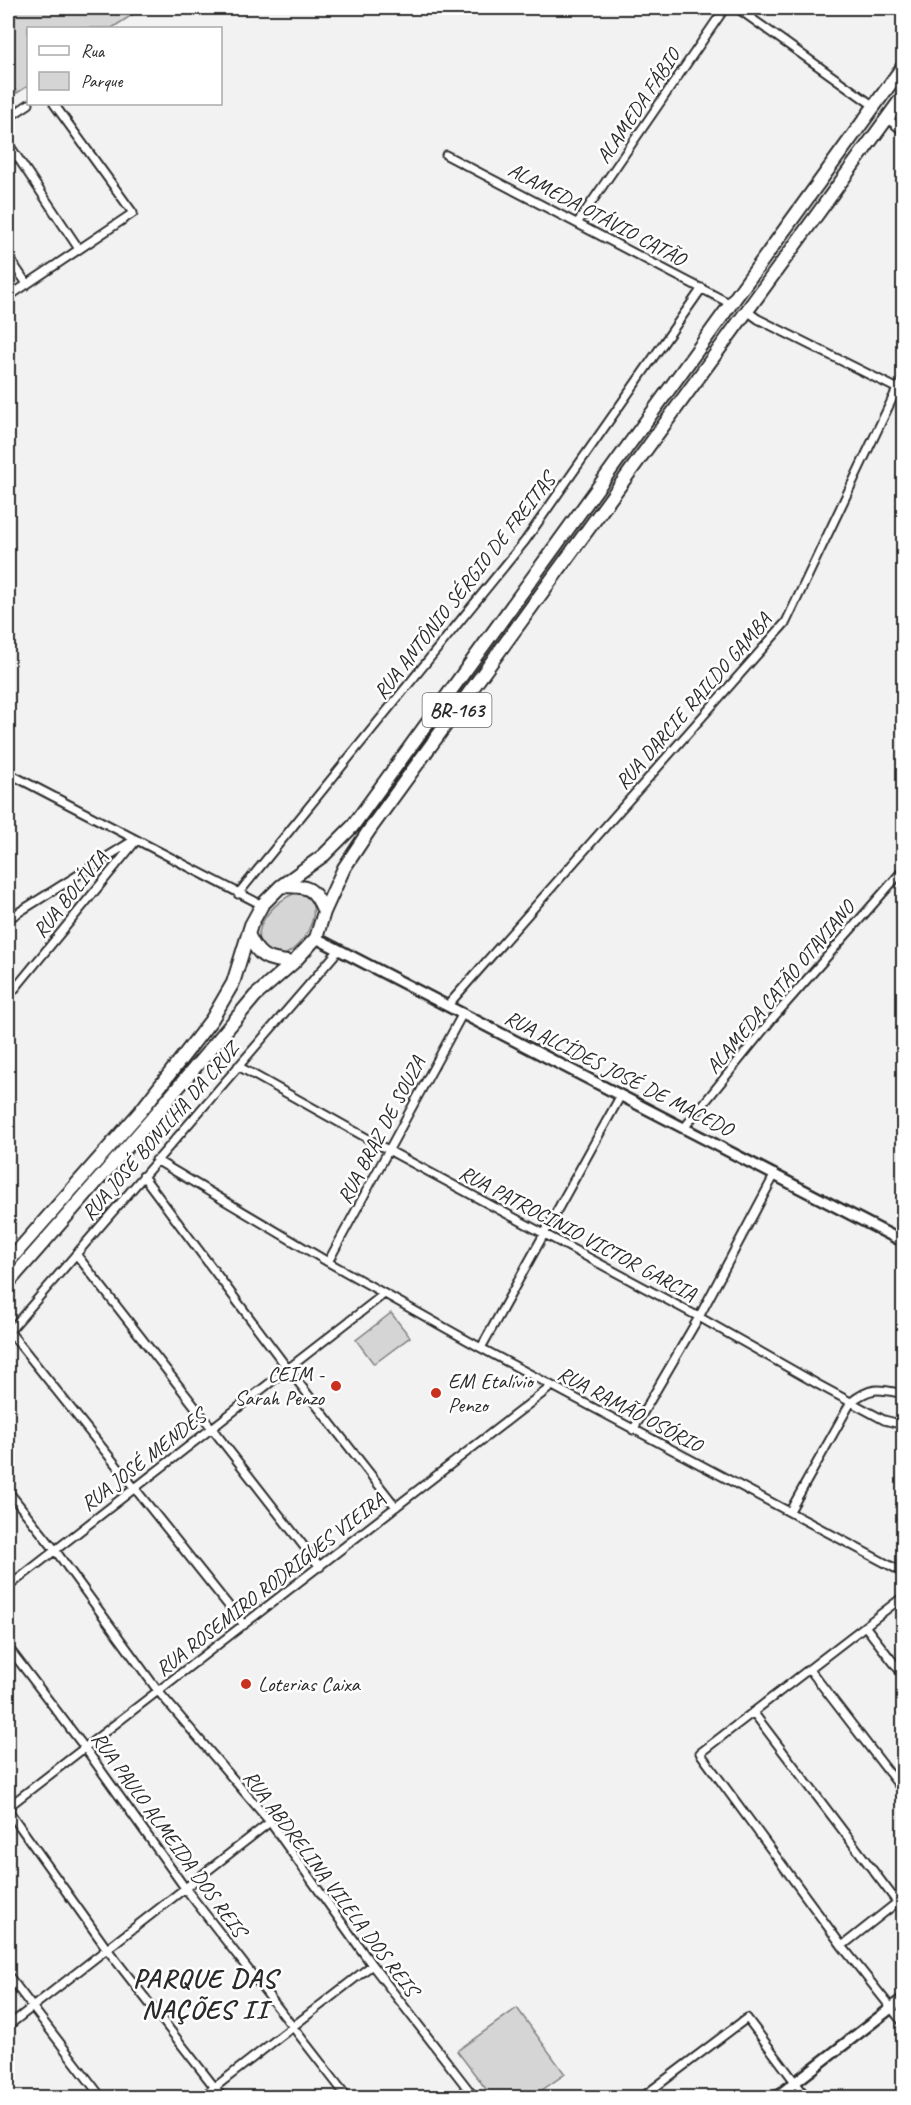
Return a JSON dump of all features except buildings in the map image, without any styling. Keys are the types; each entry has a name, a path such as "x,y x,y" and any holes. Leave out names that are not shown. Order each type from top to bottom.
{"highway":[{"name":"BR-163","path":"8,1262 140,1112 212,1019 233,983 251,925 262,905 281,886 324,855 352,827 903,65"},
{"name":"BR-163","path":"8,1283 149,1122 255,996 293,963 316,938 324,912 344,868 370,829 903,95"},
{"path":"281,886 302,886 311,889 318,897 324,912"},
{"path":"249,936 255,949 267,959 293,963"}],"street":[{"name":"ALAMEDA FÁBIO","path":"578,222 724,8"},
{"path":"737,8 874,106"},
{"path":"8,117 28,105"},
{"path":"8,297 133,213 55,105"},
{"path":"887,118 903,132"},
{"path":"8,143 79,249"},
{"name":"ALAMEDA OTÁVIO CATÃO","path":"446,155 731,304"},
{"path":"8,256 27,284"},
{"name":"RUA ANTÔNIO SÉRGIO DE FREITAS","path":"238,894 525,541 702,288"},
{"path":"747,311 758,319 900,390"},
{"name":"RUA DARCIE RAILDO GAMBA","path":"448,1005 786,622 903,380"},
{"path":"8,773 262,905"},
{"path":"8,784 17,778"},
{"path":"8,919 135,840"},
{"name":"RUA BOLÍVIA","path":"8,997 135,840"},
{"name":"ALAMEDA CATÃO OTAVIANO","path":"684,1128 773,1018 903,869"},
{"name":"RUA ALCÍDES JOSÉ DE MACEDO","path":"316,938 903,1242"},
{"name":"RUA JOSÉ BONILHA DA CRUZ","path":"8,1332 338,951"},
{"name":"RUA BRAZ DE SOUZA","path":"328,1262 463,1013"},
{"name":"RUA PATROCINIO VICTOR GARCIA","path":"238,1066 851,1402 884,1419 903,1425"},
{"path":"481,1348 621,1095"},
{"name":"RUA RAMÃO OSÓRIO","path":"156,1160 328,1262 481,1348 903,1573"},
{"path":"633,1430 699,1317 775,1174"},
{"path":"143,1176 288,1369 396,1507"},
{"path":"76,1254 320,1566"},
{"name":"RUA JOSÉ MENDES","path":"8,1587 384,1294"},
{"path":"8,1332 244,1625"},
{"name":"RUA ROSEMIRO RODRIGUES VIEIRA","path":"8,1808 552,1386"},
{"path":"790,1511 851,1402 864,1392 877,1388 903,1394"},
{"name":"RUA ABDRELINA VILELA DOS REIS","path":"8,1491 55,1550 158,1691 270,1822 372,1965 475,2097"},
{"path":"903,1596 700,1753 842,1946 903,2024"},
{"path":"865,1626 903,1676"},
{"name":"RUA PAULO ALMEIDA DOS REIS","path":"8,1647 85,1748 185,1888 348,2097"},
{"path":"810,1670 903,1792"},
{"path":"753,1712 897,1902"},
{"path":"8,1808 107,1949 223,2097"},
{"path":"8,2026 270,1822"},
{"path":"842,1946 903,1897"},
{"path":"201,2097 372,1965"},
{"path":"8,1975 102,2097"},
{"path":"776,2097 903,1998"},
{"path":"641,2097 747,2018 807,2097"}],"green space":[{"path":"12,8 143,8 114,27 27,27 27,87 17,93 8,80 8,11"},
{"path":"295,893 307,897 312,905 313,916 310,928 293,949 282,956 270,958 258,942 261,926 275,906"},
{"path":"391,1313 410,1337 374,1364 356,1340"},
{"path":"517,2008 565,2074 532,2097 492,2097 457,2051"}],"place":[{"name":"CEIM - Sarah Penzo","path":"336,1386"},
{"name":"EM Etalívio Penzo","path":"436,1393"},
{"name":"Loterias Caixa","path":"246,1684"}],"district":[{"name":"PARQUE DAS NAÇÕES II","path":"205,1994"}]}
